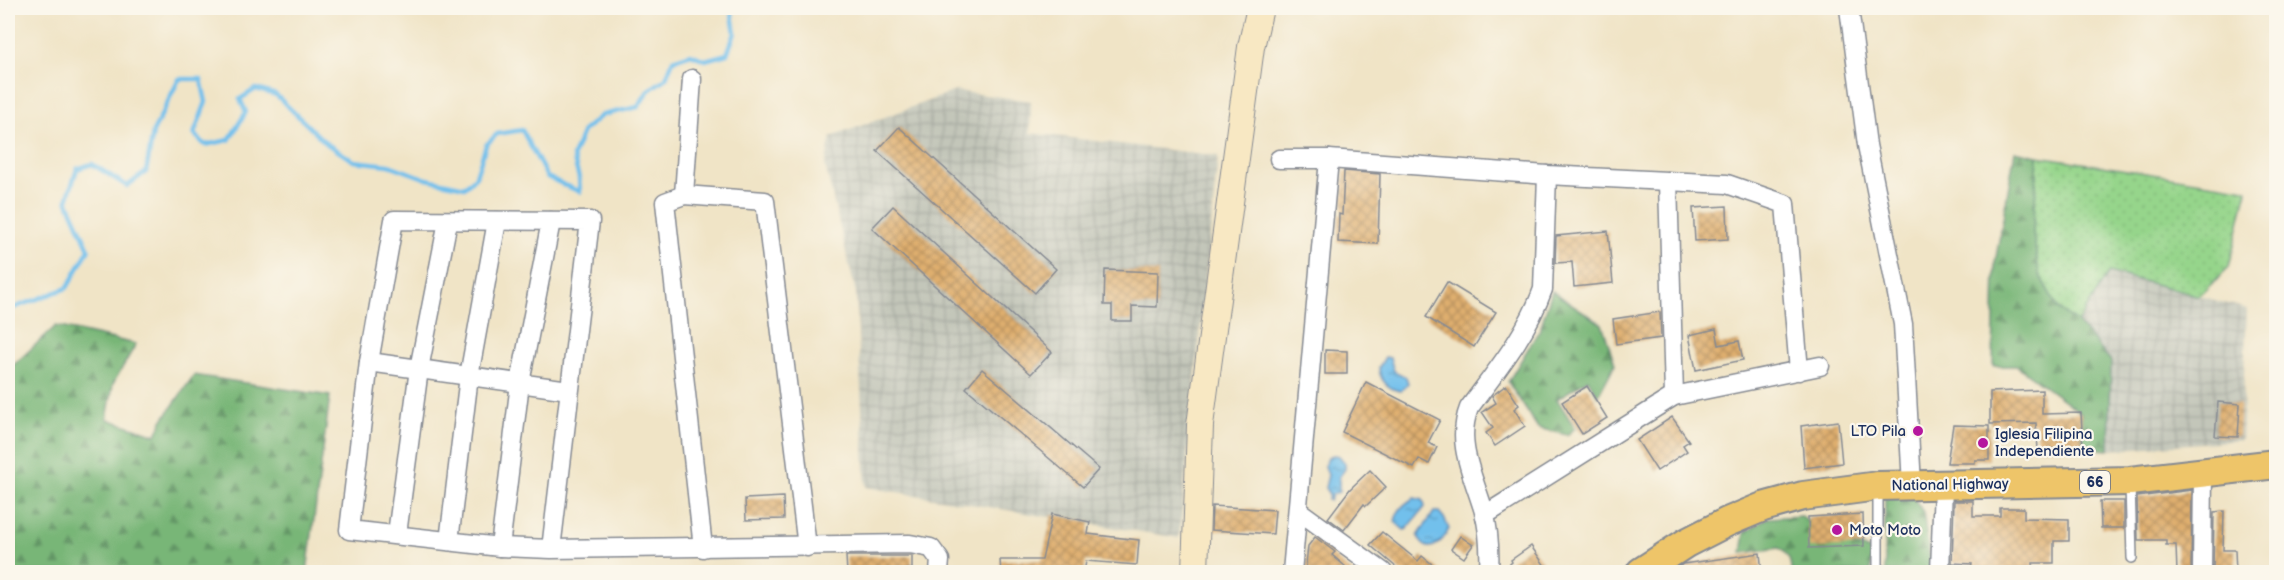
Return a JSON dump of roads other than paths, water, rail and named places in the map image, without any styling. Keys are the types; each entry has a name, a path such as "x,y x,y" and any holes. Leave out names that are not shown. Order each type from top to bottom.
{"main road":[{"name":"National Highway","path":"1641,573 1686,543 1763,507 1803,496 1878,486 2130,481 2277,464"}],"street":[{"path":"1195,573 1200,425 1251,47 1260,8"},
{"path":"1849,8 1868,145 1903,324 1912,485"},
{"path":"684,195 692,80"},
{"path":"1278,159 1329,159 1547,175 1727,184 1785,204 1799,371"},
{"path":"1292,573 1329,159"},
{"path":"1498,573 1489,564 1485,514 1464,448 1464,421 1469,408 1521,336 1543,289 1547,175"},
{"path":"1668,181 1674,396"},
{"path":"703,548 665,202 684,195 765,201 807,547"},
{"path":"551,549 590,222 394,220 369,362 349,530 500,547 551,549 910,544 931,548 940,560 939,573"},
{"path":"398,534 419,369 448,220"},
{"path":"449,542 469,376 497,221"},
{"path":"500,547 520,383 551,221"},
{"path":"369,362 569,390"},
{"path":"1485,514 1674,396 1820,366"},
{"path":"2202,573 2203,473"},
{"path":"1940,573 1943,485"},
{"path":"1299,510 1383,573"}],"lane":[{"path":"2130,481 2132,558"},
{"path":"1878,486 1878,573"}],"water":[{"path":"1385,357 1390,358 1394,371 1406,377 1408,383 1401,391 1389,386 1381,376 1379,367"},
{"path":"1333,455 1339,456 1345,463 1345,469 1339,477 1339,492 1332,494 1330,501 1325,488 1328,475 1325,466 1328,458"},
{"path":"1414,498 1423,500 1425,507 1404,530 1395,522 1397,514"},
{"path":"1434,512 1439,512 1449,529 1438,543 1429,547 1421,542 1418,536"}],"waterway":[{"path":"8,310 67,288 89,249 67,200 77,169 92,164 127,186 146,172 153,132 179,79 201,79 206,102 194,134 205,145 229,140 246,112 240,99 256,89 276,95 327,144 354,161 389,165 427,179 465,187 476,176 486,145 497,134 522,130 547,177 580,192 573,156 583,131 602,115 638,107 648,91 666,78 673,60 691,54 705,60 727,54 735,33 731,8"}],"place":[{"name":"LTO Pila","path":"1918,431"},
{"name":"Iglesia Filipina Independiente","path":"1983,443"},
{"name":"Moto Moto","path":"1837,530"}]}
